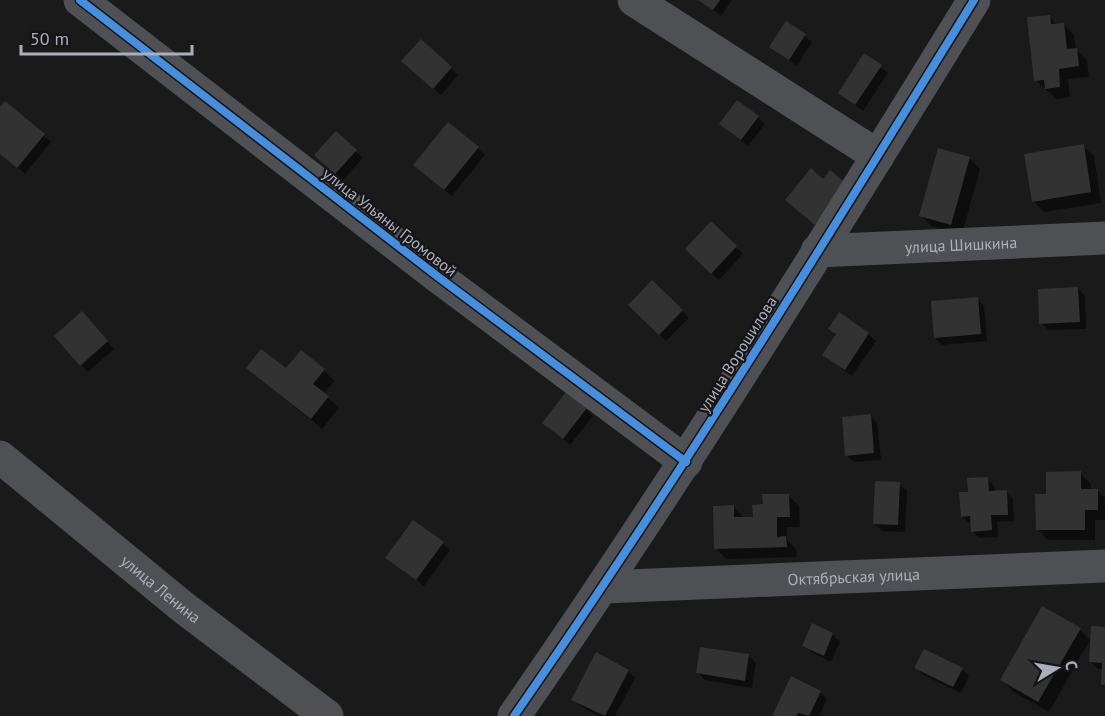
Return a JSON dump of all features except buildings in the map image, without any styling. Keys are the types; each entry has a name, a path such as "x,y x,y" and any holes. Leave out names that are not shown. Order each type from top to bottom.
{"street":[{"name":"улица Ульяны Громовой","path":"80,0 437,276 686,462"},
{"path":"634,0 878,156"},
{"name":"улица Ворошилова","path":"514,716 604,587 686,462 974,0"},
{"name":"улица Шишкина","path":"817,251 1105,237"},
{"name":"улица Ленина","path":"0,457 184,608 327,716"},
{"name":"Октябрьская улица","path":"604,587 1105,566"}],"cycle path":[{"path":"80,0 437,276 686,462"},
{"path":"514,716 691,451 974,0"}]}
